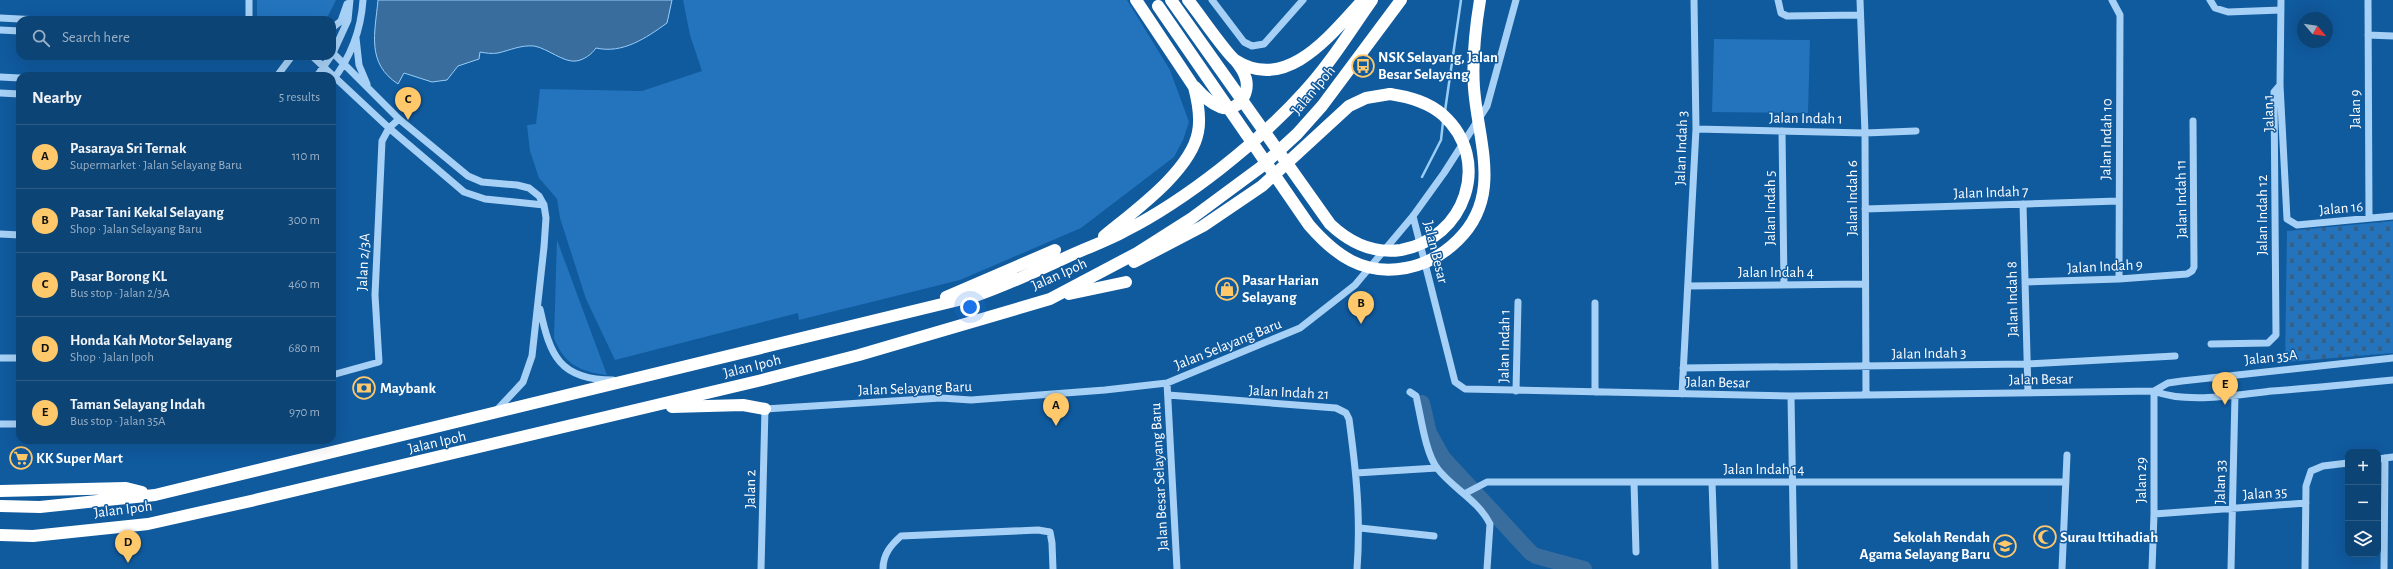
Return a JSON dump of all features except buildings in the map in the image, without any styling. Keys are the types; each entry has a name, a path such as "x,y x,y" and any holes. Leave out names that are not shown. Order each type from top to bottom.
{"highway":[{"path":"1136,0 1194,87 1212,103 1221,108 1237,106 1244,98 1247,90 1246,81 1234,59 1188,0"},
{"path":"1083,282 1152,254 1203,226 1262,186 1349,106 1366,98 1390,94 1418,100 1443,116 1458,135 1468,160 1465,194 1461,207 1449,224 1426,243 1393,251 1375,250 1358,244 1341,234 1330,224 1171,0"},
{"path":"1234,59 1248,66 1264,69 1281,68 1296,63 1315,49 1363,0"},
{"name":"Jalan Ipoh","path":"0,506 40,507 155,495 632,380 919,308 975,296 1007,285 1124,232 1166,207 1257,138 1304,92 1329,62 1372,0"},
{"name":"Jalan Ipoh","path":"0,535 34,536 148,524 424,462 649,408 859,355 1050,298 1083,282 1162,237 1231,190 1271,158 1297,134 1322,106 1401,0"},
{"path":"1155,3 1309,225 1323,241 1336,253 1348,260 1368,267 1388,269 1416,266 1441,255 1464,234 1481,206 1485,175 1477,122 1473,68 1474,42 1480,0"},
{"path":"1096,244 1182,166 1198,134 1199,103 1194,87"},
{"path":"919,308 1055,250"},
{"path":"1050,298 1126,282"},
{"path":"762,380 750,392 748,397 765,409"},
{"path":"649,408 743,404 765,409"},
{"path":"0,491 126,488 155,495"}],"street":[{"path":"249,0 249,16"},
{"path":"336,25 341,22 350,0"},
{"path":"336,46 348,20 350,0"},
{"path":"336,75 344,64 356,38 363,0"},
{"path":"1212,0 1244,42 1252,46 1264,44 1303,0"},
{"name":"Jalan Selayang Baru","path":"765,409 941,398 979,399 1105,390 1167,383 1300,328 1355,286 1414,216 1487,106 1516,0"},
{"name":"Jalan Indah 3","path":"1682,394 1696,129 1694,0"},
{"path":"1778,0 1781,13 1787,16 1860,15"},
{"name":"Jalan Indah 6","path":"1860,0 1865,133 1866,395"},
{"name":"Jalan Indah 10","path":"2112,0 2120,15 2118,279"},
{"path":"2210,0 2215,8 2228,12 2281,10"},
{"name":"Jalan 1","path":"2281,0 2280,85 2285,211 2287,219 2292,223"},
{"name":"Jalan 9","path":"2368,0 2369,218"},
{"path":"0,18 16,19"},
{"path":"0,30 16,31"},
{"path":"2368,35 2393,36"},
{"path":"356,38 359,65 364,79 374,94"},
{"path":"336,57 398,119 468,176 482,182 517,185 528,188 540,196 544,205 546,218 539,307 529,368 523,382 493,414"},
{"path":"280,72 289,60"},
{"path":"317,60 324,65 328,72"},
{"path":"320,72 328,60"},
{"path":"0,77 16,78"},
{"path":"336,82 464,192 485,199 544,205"},
{"name":"Jalan Indah 12","path":"2211,344 2268,343 2276,335 2274,92 2280,85"},
{"path":"0,93 16,94"},
{"name":"Jalan 2/3A","path":"336,375 379,362 374,295 382,141 389,128 398,119"},
{"name":"Jalan Indah 11","path":"2187,274 2192,271 2194,267 2193,120"},
{"name":"Jalan Indah 1","path":"1696,129 1865,133 1916,131"},
{"name":"Jalan Indah 5","path":"1782,131 1784,285"},
{"name":"Jalan Indah 7","path":"1865,209 2118,201"},
{"name":"Jalan Indah 8","path":"2023,204 2026,364 2028,393"},
{"name":"Jalan Besar","path":"1414,216 1455,382 1460,388 1470,390 1791,396 2154,391"},
{"name":"Jalan 16","path":"2292,223 2297,225 2393,216"},
{"path":"0,234 16,235"},
{"name":"Jalan Indah 9","path":"2024,282 2118,279 2187,274"},
{"name":"Jalan Indah 4","path":"1688,286 1865,284"},
{"name":"Jalan Indah 1","path":"1516,391 1518,302"},
{"path":"1595,303 1595,392"},
{"path":"539,307 547,340 554,356 562,366 588,378 632,380"},
{"name":"Jalan Indah 3","path":"1683,368 2026,364 2175,356"},
{"path":"0,358 16,358"},
{"name":"Jalan 35A","path":"2154,391 2168,383 2182,381 2393,358"},
{"path":"2154,391 2168,396 2235,395 2393,380"},
{"name":"Jalan Besar Selayang Baru","path":"1167,383 1177,569"},
{"name":"Jalan 29","path":"2152,569 2154,514 2154,391"},
{"path":"1410,392 1416,396 1431,458 1437,468 1468,492 1490,524 1486,569"},
{"name":"Jalan Indah 21","path":"1168,395 1342,409 1349,419 1356,473 1360,528 1357,569"},
{"name":"Jalan 33","path":"2231,569 2235,395"},
{"path":"1791,396 1794,569"},
{"name":"Jalan 2","path":"761,569 765,409"},
{"path":"0,424 16,424"},
{"path":"2062,569 2067,455"},
{"path":"2384,569 2385,458"},
{"name":"Jalan 35","path":"2305,569 2306,486 2311,471 2324,466 2345,463"},
{"path":"1356,473 1437,468"},
{"name":"Jalan Indah 14","path":"1468,492 1487,482 2066,482"},
{"path":"1634,482 1636,552"},
{"path":"1712,482 1715,569"},
{"name":"Jalan 35","path":"2154,514 2306,503"},
{"path":"1360,528 1434,536"},
{"path":"883,569 883,562 890,546 901,536 1038,530 1050,532 1053,569"}],"green space":[{"path":"257,0 336,0 328,16 257,16"},
{"path":"683,0 1127,0 1170,70 1189,122 1183,140 1174,157 1081,228 960,280 799,320 798,313 615,360 586,299 560,218 557,199 539,178 530,151 527,125 536,124 540,89 642,91 702,71 690,35"},
{"path":"1714,39 1810,40 1808,113 1712,112"},
{"path":"2393,221 2393,353 2285,362 2287,231"},
{"path":"557,240 607,375 589,372 574,365 563,354 554,338"}],"shaded area":[{"path":"378,0 672,0 667,23 651,34 625,47 616,49 596,48 588,56 576,61 566,60 544,49 534,46 520,47 496,53 480,52 479,59 458,66 447,80 432,82 404,73 398,84 388,76 381,67 377,57 375,46 375,24"}],"waterway":[{"path":"1445,111 1461,0"},
{"path":"1422,177 1441,140 1443,122"},
{"path":"1422,403 1429,433 1443,458 1531,553 1536,556 1584,569"}],"place":[{"name":"NSK Selayang, Jalan Besar Selayang","path":"1363,66"},
{"name":"Pasar Borong KL","path":"408,120"},
{"name":"Pasar Harian Selayang","path":"1227,289"},
{"name":"Pasar Tani Kekal Selayang","path":"1361,324"},
{"name":"Maybank","path":"364,388"},
{"name":"Taman Selayang Indah","path":"2225,405"},
{"name":"Pasaraya Sri Ternak","path":"1056,426"},
{"name":"KK Super Mart","path":"21,458"},
{"name":"Surau Ittihadiah","path":"2045,537"},
{"name":"Sekolah Rendah Agama Selayang Baru","path":"2005,546"},
{"name":"Honda Kah Motor Selayang","path":"128,563"}]}
